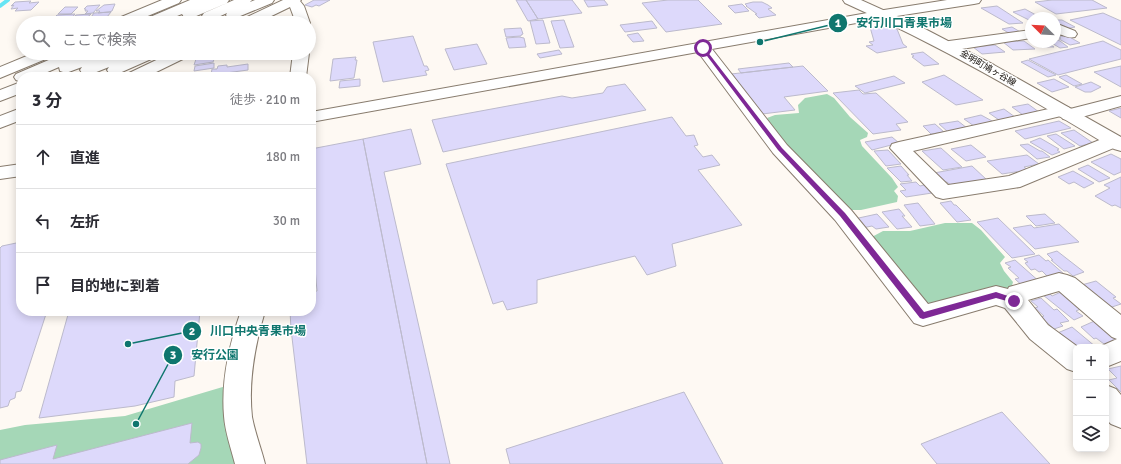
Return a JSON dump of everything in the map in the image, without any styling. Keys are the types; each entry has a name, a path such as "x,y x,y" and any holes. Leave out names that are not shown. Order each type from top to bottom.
{"main road":[{"path":"136,16 174,0"},
{"path":"164,16 202,0"},
{"path":"173,16 210,0"},
{"path":"186,16 222,0"},
{"path":"210,16 245,0"},
{"path":"221,16 256,0"},
{"path":"232,16 267,0"},
{"path":"260,16 293,0 301,16"},
{"name":"金明町鳩ヶ谷線","path":"850,0 884,14 949,46 1118,143"},
{"path":"316,107 909,0"},
{"path":"316,116 703,48 884,14 974,0"},
{"path":"1061,30 1070,34"},
{"path":"949,46 1025,35"},
{"path":"703,48 780,149 843,215 923,316 996,295 1014,301 1038,332 1073,359"},
{"path":"0,72 30,60"},
{"path":"33,72 61,60"},
{"path":"43,72 71,60"},
{"path":"56,72 84,60"},
{"path":"84,72 111,60"},
{"path":"97,72 124,60"},
{"path":"111,72 137,60"},
{"path":"143,72 168,60"},
{"path":"299,72 300,60"},
{"path":"0,86 16,79"},
{"path":"0,90 16,83"},
{"path":"0,96 16,89"},
{"path":"1118,143 1013,182 943,192 899,148 1121,101"},
{"path":"0,116 16,104"},
{"path":"0,116 16,109"},
{"path":"0,116 16,114"},
{"path":"0,162 16,159"},
{"path":"0,173 16,171"},
{"path":"1014,301 1018,294 1059,282 1067,284 1121,330"},
{"path":"250,464 238,417 238,368 252,316"},
{"path":"1109,355 1121,349"},
{"path":"1109,401 1121,414"}],"green space":[{"path":"827,94 834,98 850,117 868,133 867,137 860,140 862,146 892,178 898,187 894,191 898,196 897,202 861,210 850,210 834,197 825,183 786,147 767,118 775,115 799,113 798,105 805,98"},
{"path":"945,223 972,223 981,230 1005,257 1000,263 1004,271 1013,282 1011,289 994,289 968,293 932,304 919,299 870,238 883,231 910,231"},
{"path":"226,386 237,464 0,464 0,430 25,425 125,416"}],"building":[{"path":"314,0 330,0 319,6 316,5 312,7 305,5"},
{"path":"516,0 526,0 538,19 528,21"},
{"path":"526,0 572,0 582,13 538,19"},
{"path":"584,0 604,0 608,5 588,7"},
{"path":"668,0 698,0 722,24 666,32 642,3"},
{"path":"1052,0 1092,0 1107,8 1061,13 1061,12 1052,12 1035,2"},
{"path":"31,1 29,3 39,2 31,10 15,11 18,8 11,9 14,5 11,6 15,2"},
{"path":"762,2 768,5 772,8 768,9 776,15 759,18 755,14 757,14 745,4"},
{"path":"115,4 112,11 98,13 100,11 96,11 104,5"},
{"path":"742,4 749,11 735,13 728,6"},
{"path":"100,5 93,13 85,14 88,11 85,11 86,9 84,9 87,6"},
{"path":"997,6 1023,23 1009,24 981,8"},
{"path":"65,7 78,7 71,14 58,14"},
{"path":"1025,9 1030,12 1025,12 1025,18 1013,12"},
{"path":"111,12 108,16 92,16 94,13"},
{"path":"1103,13 1121,21 1121,45 1070,20"},
{"path":"75,14 73,16 56,16"},
{"path":"91,14 89,16 75,16"},
{"path":"543,20 550,43 536,44 530,21"},
{"path":"564,20 574,47 560,48 551,21"},
{"path":"1061,20 1075,27 1066,29 1061,27"},
{"path":"652,21 657,28 625,32 620,25"},
{"path":"876,26 897,29 903,44 907,47 877,53 866,46 873,45 869,42 874,41 870,27"},
{"path":"1012,27 1022,33 1012,35 1002,29"},
{"path":"521,28 523,34 521,36 506,37 504,29"},
{"path":"638,33 644,41 633,42 627,35"},
{"path":"1066,35 1080,43 1070,45 1061,40 1061,36"},
{"path":"413,36 424,66 427,66 429,70 425,71 427,75 383,82 373,42"},
{"path":"506,38 524,38 526,47 509,48"},
{"path":"1024,41 1025,48 1035,49 1013,50 1003,42"},
{"path":"1103,41 1121,50 1121,59 1058,75 1029,59"},
{"path":"1061,42 1068,47 1061,48"},
{"path":"477,44 487,64 454,70 445,49"},
{"path":"995,45 1005,52 982,54 973,47"},
{"path":"559,50 562,54 540,58 537,54"},
{"path":"923,52 939,64 924,66 912,57 914,56 911,54"},
{"path":"356,57 355,60 357,60 354,78 330,81 333,59"},
{"path":"196,60 214,60 213,62 194,65"},
{"path":"1028,60 1056,75 1048,77 1021,62"},
{"path":"214,63 214,68 194,71 195,66"},
{"path":"789,63 793,67 741,73 738,69"},
{"path":"248,64 248,70 212,72 212,69 217,69 218,66 227,65 227,67"},
{"path":"803,66 828,91 784,97 795,110 762,114 731,74"},
{"path":"1121,66 1121,87 1094,72"},
{"path":"944,75 983,100 956,105 922,82"},
{"path":"1066,75 1082,84 1074,86 1059,77"},
{"path":"894,76 905,83 865,93 855,86"},
{"path":"360,79 360,86 339,88 340,81"},
{"path":"1054,79 1069,87 1052,92 1037,83"},
{"path":"1091,82 1101,87 1091,92 1085,92 1075,87"},
{"path":"625,84 646,110 443,152 432,120 562,96 572,98 603,93 607,87"},
{"path":"859,90 863,94 876,93 908,122 896,124 901,130 873,134 833,93"},
{"path":"1028,104 1039,112 1023,115 1012,107"},
{"path":"1121,108 1121,118 1109,111"},
{"path":"1004,109 1015,117 999,120 989,113"},
{"path":"981,115 994,122 974,126 964,119"},
{"path":"672,117 686,136 694,135 698,145 694,146 703,157 712,155 720,165 698,170 742,225 672,244 676,266 647,275 635,256 537,280 537,303 507,310 503,301 493,304 446,164"},
{"path":"958,121 967,128 948,132 939,124"},
{"path":"1059,121 1071,128 1025,139 1015,131"},
{"path":"935,124 944,132 931,134 923,126"},
{"path":"411,129 421,164 384,172 450,464 427,464 363,139"},
{"path":"1074,130 1093,143 1080,146 1061,133"},
{"path":"1056,134 1075,146 1064,149 1047,136"},
{"path":"892,137 899,143 872,150 865,142"},
{"path":"1040,138 1059,149 1057,150 1060,152 1052,155 1030,142"},
{"path":"363,139 427,464 307,464 290,316 316,316 316,148"},
{"path":"1028,144 1050,157 1037,159 1020,145"},
{"path":"971,145 986,157 966,161 951,149"},
{"path":"941,148 962,167 943,170 922,151"},
{"path":"888,150 901,164 886,166 874,151"},
{"path":"1111,154 1121,159 1121,172 1114,175 1091,162"},
{"path":"1027,155 1039,164 1024,167 1028,170 1002,174 987,161"},
{"path":"1088,165 1110,178 1099,182 1078,169"},
{"path":"901,166 912,181 901,182 887,168"},
{"path":"972,166 987,180 952,186 947,182 944,182 934,173"},
{"path":"1073,171 1094,183 1084,188 1074,182 1069,184 1058,177"},
{"path":"1121,177 1121,208 1115,205 1112,206 1095,196 1110,188 1104,185"},
{"path":"916,182 920,186 924,185 932,193 906,197 900,191 906,190 900,184"},
{"path":"951,201 971,220 957,222 940,203"},
{"path":"918,203 935,224 920,226 904,205"},
{"path":"899,209 905,216 902,216 912,227 897,229 882,212"},
{"path":"877,214 889,227 876,229 872,226 862,228 854,219"},
{"path":"1045,214 1055,223 1036,226 1026,216"},
{"path":"998,218 1035,254 1012,258 977,222"},
{"path":"1059,224 1079,242 1035,249 1013,228 1031,225 1034,228"},
{"path":"16,243 16,316 45,316 21,391 16,392 15,398 10,400 8,406 0,408 0,248 2,246"},
{"path":"1057,251 1084,272 1073,276 1067,271 1064,271 1051,260 1053,260 1047,254"},
{"path":"1039,255 1046,261 1048,260 1064,274 1049,278 1042,271 1039,272 1035,269 1031,270 1025,263 1028,262 1024,259"},
{"path":"1015,260 1041,283 1025,288 1015,279 1019,278 1008,268 1011,267 1005,263"},
{"path":"1096,281 1116,297 1113,298 1121,304 1106,309 1078,286"},
{"path":"1061,292 1085,307 1076,311 1083,316 1074,320 1043,295 1049,293 1052,296"},
{"path":"1041,298 1054,310 1057,309 1069,321 1060,323 1063,326 1054,329 1041,317 1044,316 1035,308 1038,307 1031,301"},
{"path":"68,316 200,316 194,376 175,381 174,397 135,406 39,418"},
{"path":"1099,319 1121,342 1109,347 1109,344 1104,344 1096,338 1094,339 1081,327"},
{"path":"1072,327 1092,344 1073,344 1073,348 1055,334"},
{"path":"1121,366 1121,392 1109,380 1117,378 1109,369"},
{"path":"684,392 723,464 510,464 506,449"},
{"path":"1002,412 1050,464 937,464 921,444"},
{"path":"192,423 190,443 198,442 201,444 201,448 199,455 188,464 0,464 0,460 57,445 53,459"}],"waterway":[{"path":"0,6 8,0"}],"place":[{"name":"安行川口青果市場","path":"760,42"},
{"name":"川口中央青果市場","path":"128,344"},
{"name":"安行公園","path":"136,424"}],"route":[{"path":"703,48 780,149 843,215 923,316 996,295 1014,301"}]}
